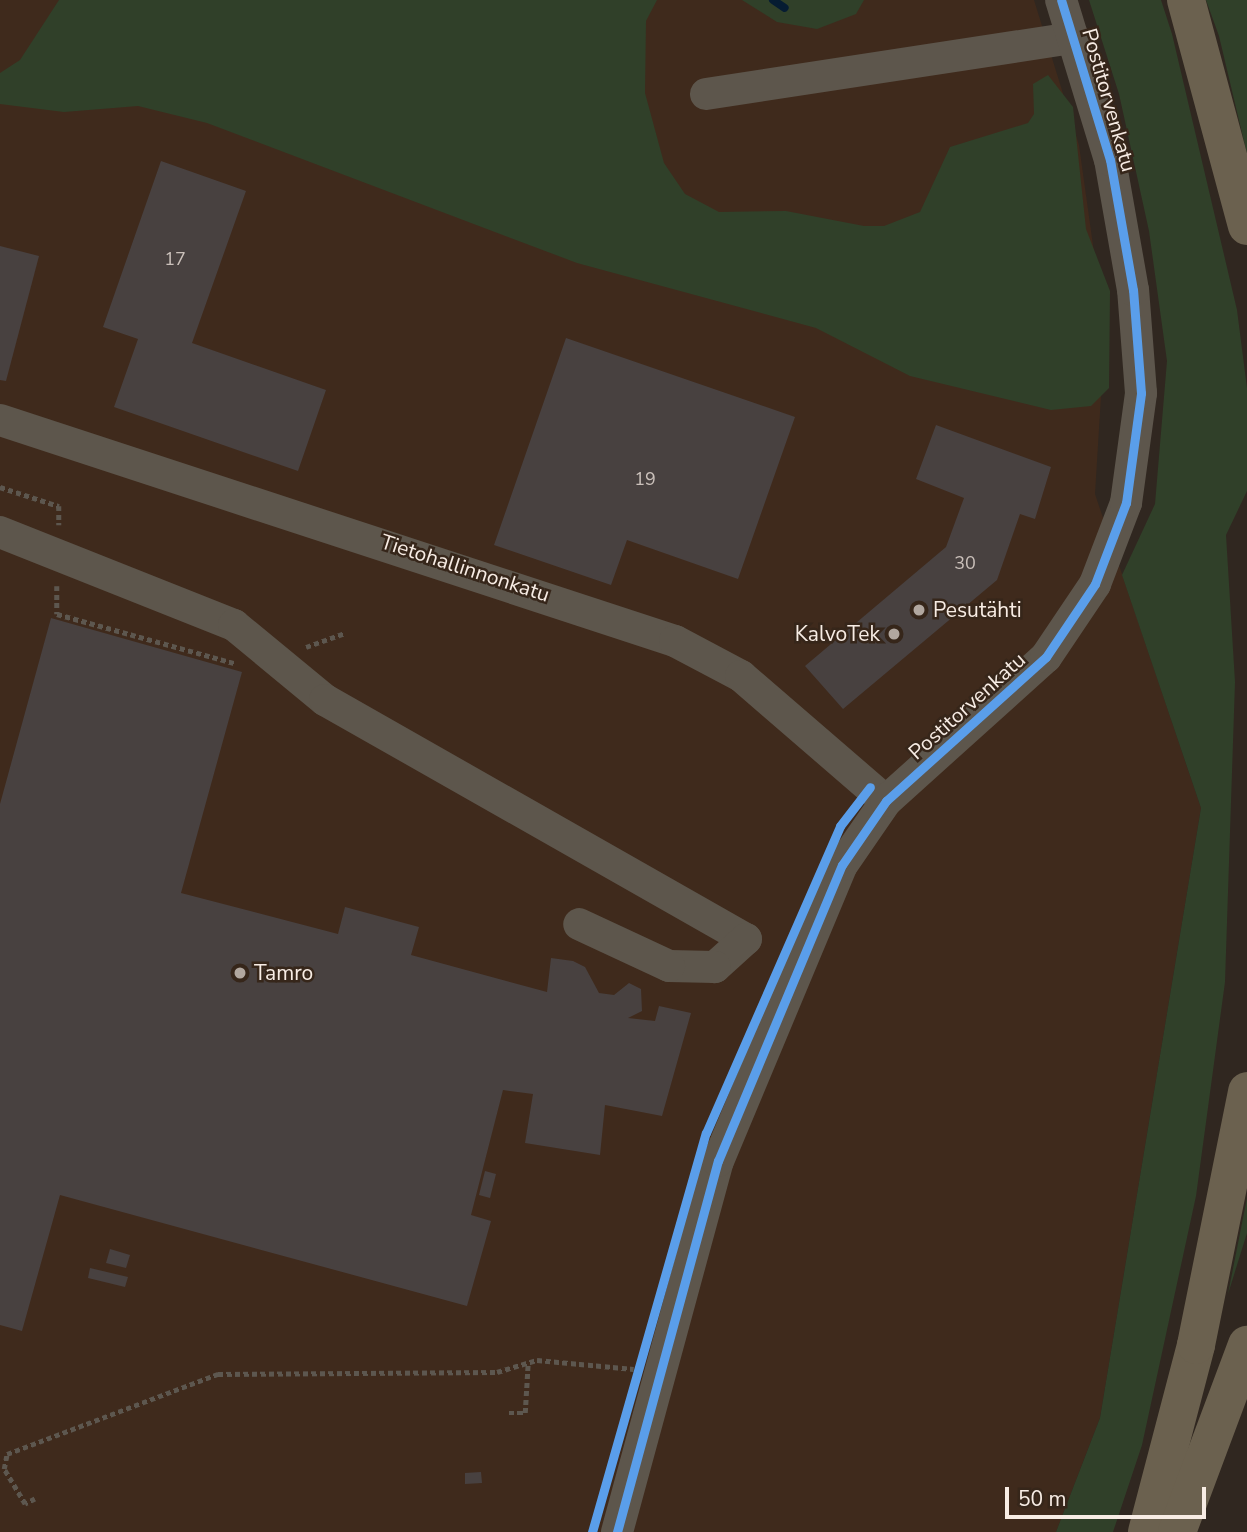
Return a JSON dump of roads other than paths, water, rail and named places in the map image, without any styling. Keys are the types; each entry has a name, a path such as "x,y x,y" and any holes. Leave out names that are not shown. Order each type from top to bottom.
{"highway":[{"path":"1186,0 1247,226"},
{"path":"1147,1532 1196,1345 1247,1091"},
{"path":"1177,1532 1247,1345"}],"street":[{"name":"Postitorvenkatu","path":"617,1532 718,1161 842,865 886,800 1046,657 1095,584 1126,503 1140,393 1133,290 1110,160 1061,0"},
{"path":"706,94 1074,38"},
{"name":"Tietohallinnonkatu","path":"0,420 675,641 741,676 886,800"},
{"path":"0,532 234,625 325,700 746,939 715,967 669,966 579,924"}],"waterway":[{"path":"773,0 785,8"}],"place":[{"name":"Pesutähti","path":"919,610"},
{"name":"KalvoTek","path":"894,634"},
{"name":"Tamro","path":"240,973"}]}
